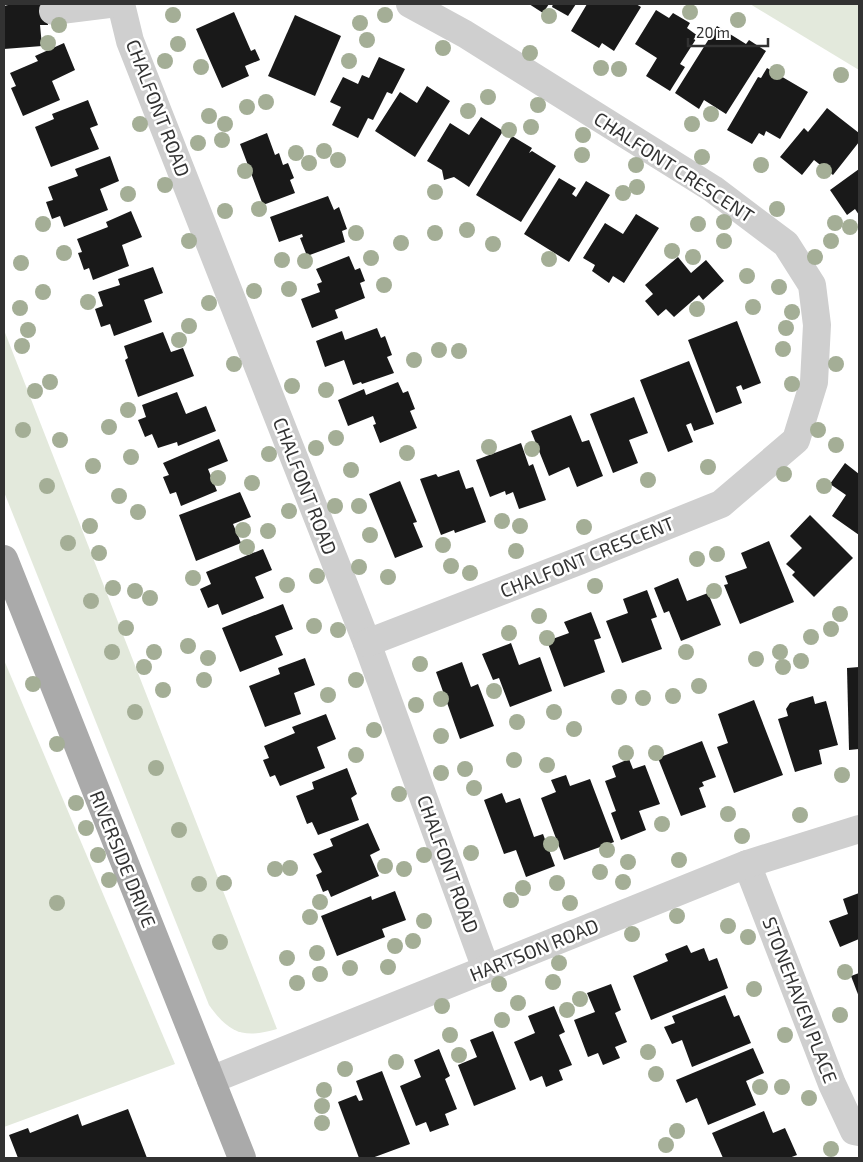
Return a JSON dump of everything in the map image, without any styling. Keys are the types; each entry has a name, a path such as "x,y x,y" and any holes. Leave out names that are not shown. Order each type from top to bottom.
{"main road":[{"name":"RIVERSIDE DRIVE","path":"4,559 242,1158"}],"street":[{"path":"54,11 109,4"},
{"name":"CHALFONT ROAD","path":"121,4 130,41 367,643 486,969"},
{"name":"CHALFONT CRESCENT","path":"367,643 721,504 796,440 814,382 818,325 812,285 786,244 713,189 465,34 410,4"},
{"name":"HARTSON ROAD","path":"211,1080 747,864 859,829"},
{"name":"STONEHAVEN PLACE","path":"747,864 832,1084 854,1131 859,1132"}],"shaded area":[{"path":"750,4 859,4 859,70"},
{"path":"4,330 277,1029 255,1033 238,1031 230,1028 223,1022 209,1005 4,492"},
{"path":"4,660 175,1064 4,1127"}],"building":[{"path":"8,4 46,4 48,25 40,25 42,46 4,49 4,6"},
{"path":"529,4 549,4 543,13"},
{"path":"553,4 576,4 568,16 552,7"},
{"path":"587,4 636,4 641,7 614,51 602,43 599,48 571,31"},
{"path":"656,10 669,18 673,13 690,23 687,28 698,36 680,64 685,67 670,91 646,76 657,58 635,44"},
{"path":"234,12 251,51 255,49 260,60 245,66 249,76 222,88 196,29"},
{"path":"295,15 341,36 315,96 268,76"},
{"path":"717,26 746,44 749,40 766,51 726,114 704,100 699,109 675,93"},
{"path":"64,43 75,70 52,81 60,100 23,116 11,88 16,86 10,73 38,61 35,56"},
{"path":"379,57 405,69 392,94 387,92 373,120 368,118 358,138 332,125 341,107 330,102 343,77 358,84 362,75 369,78"},
{"path":"767,68 808,92 780,139 766,131 764,136 759,133 752,144 727,130 758,77 761,78"},
{"path":"427,86 450,101 415,157 375,131 400,92 417,103"},
{"path":"88,100 98,125 90,128 99,149 51,167 35,127 54,119 52,114"},
{"path":"827,108 859,133 859,142 833,175 814,160 802,175 780,157 804,128 808,132"},
{"path":"481,117 503,131 469,187 454,177 444,180 442,170 427,161 450,123 469,135"},
{"path":"267,133 275,155 279,153 283,165 288,163 294,178 290,180 295,193 263,205 240,144"},
{"path":"512,136 532,148 529,153 532,151 556,166 521,222 476,195"},
{"path":"110,156 119,181 100,189 108,210 64,227 60,216 52,219 46,202 53,200 48,187 78,176 75,169"},
{"path":"859,169 859,215 855,209 847,215 830,190"},
{"path":"559,178 576,188 572,194 576,197 586,181 610,195 569,262 524,234"},
{"path":"328,196 334,210 339,207 347,229 342,231 345,242 307,256 300,238 303,237 302,234 279,242 270,217"},
{"path":"131,211 142,237 122,245 129,266 93,280 89,268 84,270 78,253 82,252 77,239 108,227 106,222"},
{"path":"636,214 659,228 624,283 613,276 609,283 592,271 595,265 583,258 605,223 623,234"},
{"path":"349,256 355,270 360,268 365,281 360,283 365,298 335,310 338,318 312,328 301,299 320,292 317,284 322,282 316,269"},
{"path":"678,257 691,273 706,260 724,281 703,300 699,295 674,317 666,309 658,316 645,301 653,294 645,285"},
{"path":"153,267 163,293 144,300 152,322 114,336 110,324 101,327 95,309 103,306 98,292 120,285 118,279"},
{"path":"737,321 761,383 743,390 741,385 736,387 742,403 716,413 688,340"},
{"path":"377,328 381,338 385,336 392,355 387,357 394,373 362,384 361,382 353,385 344,360 325,367 316,341 342,331 345,340"},
{"path":"163,332 171,352 183,348 194,376 138,397 125,360 128,358 124,346"},
{"path":"689,361 714,424 694,431 691,423 686,425 693,442 668,452 640,380"},
{"path":"398,382 403,393 408,391 415,409 410,411 417,428 380,443 373,425 376,424 373,416 348,426 338,400 364,389 366,395"},
{"path":"177,392 186,414 206,406 216,431 178,446 177,442 158,448 152,434 145,437 138,420 146,417 142,405"},
{"path":"634,397 648,433 629,440 638,463 613,473 590,414"},
{"path":"571,415 582,442 589,440 603,476 577,487 569,467 549,476 531,431"},
{"path":"219,439 228,461 208,469 217,491 181,506 176,492 170,494 163,477 169,475 163,463"},
{"path":"521,443 529,466 533,464 546,500 519,509 513,492 506,495 505,491 490,497 476,460"},
{"path":"845,463 859,474 859,535 832,516 846,495 830,484"},
{"path":"459,470 466,489 473,487 486,522 455,533 454,530 441,535 420,479 436,474 438,477"},
{"path":"400,481 417,522 413,523 423,547 395,558 369,494"},
{"path":"240,492 251,517 233,524 241,543 196,561 179,515"},
{"path":"810,515 853,558 814,597 792,575 795,572 786,564 802,548 790,536"},
{"path":"769,541 794,602 740,624 724,585 728,584 725,576 747,568 741,553"},
{"path":"263,549 272,570 255,577 264,598 222,615 218,604 208,608 200,589 211,584 206,572"},
{"path":"678,578 687,601 708,593 721,625 681,641 669,611 664,613 654,588"},
{"path":"647,590 657,617 651,619 662,649 622,663 606,621 628,613 623,599"},
{"path":"283,604 293,629 275,636 283,655 240,672 222,628"},
{"path":"591,612 601,638 594,640 605,672 564,687 547,641 569,633 564,622"},
{"path":"511,643 519,665 540,657 552,691 510,707 499,678 493,680 482,654"},
{"path":"305,658 315,685 294,693 301,714 265,727 249,686 280,674 278,668"},
{"path":"462,662 471,687 478,684 494,726 460,739 436,672"},
{"path":"859,667 859,749 849,750 847,668"},
{"path":"813,696 815,704 826,701 838,745 819,750 822,764 795,772 778,719 788,716 786,709 790,703"},
{"path":"754,700 783,775 734,793 717,747 728,743 718,714"},
{"path":"326,714 336,739 317,747 325,768 280,786 275,775 270,777 263,760 269,758 264,746 295,733 292,727"},
{"path":"702,741 716,777 702,782 704,786 699,788 706,807 681,816 658,758"},
{"path":"629,759 633,769 645,765 660,804 639,811 646,830 621,840 611,813 616,811 605,781 616,777 612,766"},
{"path":"347,768 357,794 351,798 359,820 318,835 312,822 307,824 296,796 314,789 312,782"},
{"path":"566,775 570,786 590,779 614,842 564,860 541,798 556,792 551,780"},
{"path":"502,793 506,803 520,798 534,837 543,834 555,866 526,877 516,850 504,854 484,800"},
{"path":"368,823 380,850 370,855 379,876 331,897 328,890 323,892 316,875 322,872 313,854 333,846 330,839"},
{"path":"395,891 406,920 382,929 385,937 337,956 321,916 371,896 372,900"},
{"path":"859,893 859,939 840,947 829,921 848,914 843,899"},
{"path":"687,945 691,953 704,948 709,961 717,958 728,988 651,1020 633,976 668,961 665,954"},
{"path":"859,973 859,997 851,976"},
{"path":"611,984 621,1010 615,1013 627,1042 615,1047 620,1058 603,1065 598,1053 588,1057 574,1020 595,1012 587,993"},
{"path":"725,995 734,1017 739,1015 751,1043 692,1067 682,1040 672,1044 664,1027 675,1023 672,1016"},
{"path":"554,1006 565,1032 559,1035 572,1065 559,1070 563,1080 546,1087 542,1076 530,1081 514,1042 535,1033 528,1016"},
{"path":"493,1031 516,1089 474,1106 458,1065 477,1057 470,1040"},
{"path":"753,1048 764,1073 746,1081 756,1105 708,1125 697,1098 686,1103 676,1080"},
{"path":"439,1049 450,1076 445,1079 457,1109 445,1114 449,1125 430,1132 426,1122 416,1126 400,1086 421,1077 414,1060"},
{"path":"382,1071 410,1144 372,1158 359,1158 338,1102 356,1095 359,1101 363,1100 356,1081"},
{"path":"128,1109 147,1158 18,1158 9,1135 28,1128 30,1133 78,1114 82,1126"},
{"path":"764,1111 773,1133 785,1128 797,1155 789,1158 723,1158 712,1133"}]}
